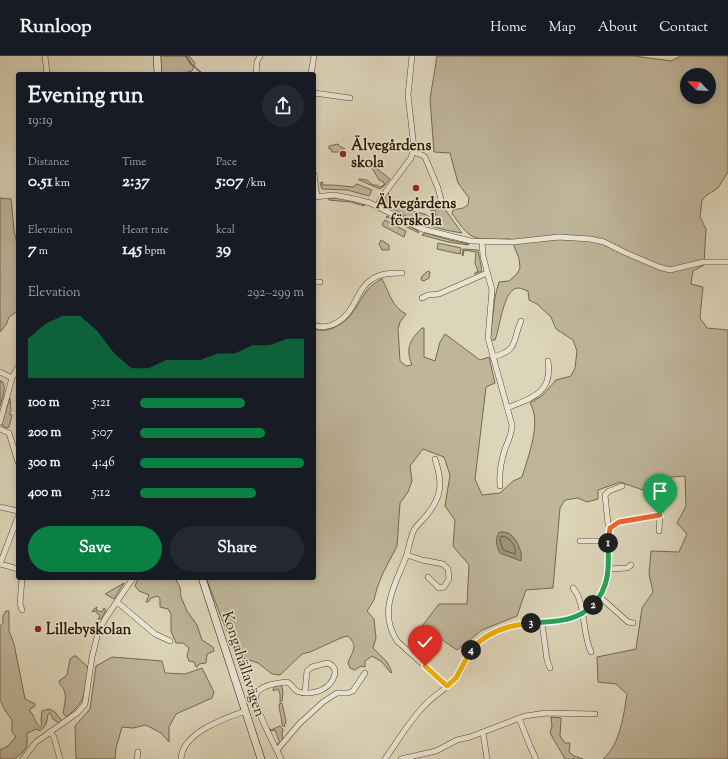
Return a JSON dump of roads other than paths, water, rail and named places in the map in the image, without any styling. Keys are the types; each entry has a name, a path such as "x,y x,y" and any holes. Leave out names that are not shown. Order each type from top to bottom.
{"street":[{"path":"44,56 47,72"},
{"path":"157,56 158,72"},
{"path":"256,72 257,62 260,56"},
{"path":"311,72 314,56"},
{"path":"377,207 384,194 411,158 414,148 408,95 412,56"},
{"path":"316,93 350,98"},
{"path":"413,152 419,153 425,157 438,188 440,200 444,206"},
{"path":"316,196 340,196 365,201 422,229 462,240 512,242 560,237 590,239 604,242 626,253 670,270 703,262 728,262"},
{"path":"482,242 483,256 492,290 488,338 512,425 512,431 505,448 500,467 500,486"},
{"path":"316,326 322,327 330,325 345,317 366,284 372,280 381,275 402,273"},
{"path":"422,298 428,295 439,294 487,273"},
{"path":"493,357 505,353 512,347 521,320"},
{"path":"507,408 535,397 542,391 546,384 550,369 548,361"},
{"path":"0,422 12,378 16,371"},
{"path":"0,372 12,378"},
{"path":"0,429 9,433 16,456"},
{"path":"435,459 440,478 438,496 430,511 414,530 407,555 392,588 389,603 390,623 397,641 447,686"},
{"path":"659,531 660,515 666,485"},
{"path":"385,759 419,711 435,695 456,678 472,650 485,637 515,625 560,622 578,616 583,614 600,597 606,585 609,569 608,541 610,528 608,524 605,495 609,491 622,486"},
{"path":"0,507 16,511"},
{"path":"610,528 619,522 660,515"},
{"path":"16,522 0,565 16,569"},
{"path":"580,541 608,541"},
{"path":"407,555 422,560 443,564 448,569 450,577 444,587 438,587 428,577"},
{"path":"609,569 627,568 631,565"},
{"path":"22,580 20,604 22,610"},
{"path":"22,759 36,742 77,713 85,704 92,657 98,633 105,619 132,580"},
{"name":"Kongahällavägen","path":"203,580 261,759"},
{"path":"573,588 576,591 583,614 587,645 591,652"},
{"path":"600,597 628,622 633,623"},
{"path":"117,602 156,634 170,641"},
{"path":"542,623 547,660 550,668"},
{"path":"281,759 258,709 255,700 256,694 262,688 287,682 292,684 297,691 305,692 319,691 330,684 335,673 335,669 327,663 306,671 305,692"},
{"path":"277,750 299,724 323,702 337,693 348,693 353,691 365,673"},
{"path":"181,759 181,754 184,749 201,730 245,711"},
{"path":"401,759 429,756 457,740 519,718 546,713 595,714"},
{"path":"519,718 536,759"},
{"path":"50,732 54,737 60,759"},
{"path":"483,732 487,759"},
{"path":"137,759 138,752"}],"water":[{"path":"499,532 509,533 512,536 520,548 521,561 500,553 496,542"}],"waterway":[{"path":"186,56 191,64 201,72"}],"place":[{"name":"Älvegårdens skola","path":"343,154"},
{"name":"Älvegårdens förskola","path":"416,188"},
{"name":"Lillebyskolan","path":"38,629"}]}
